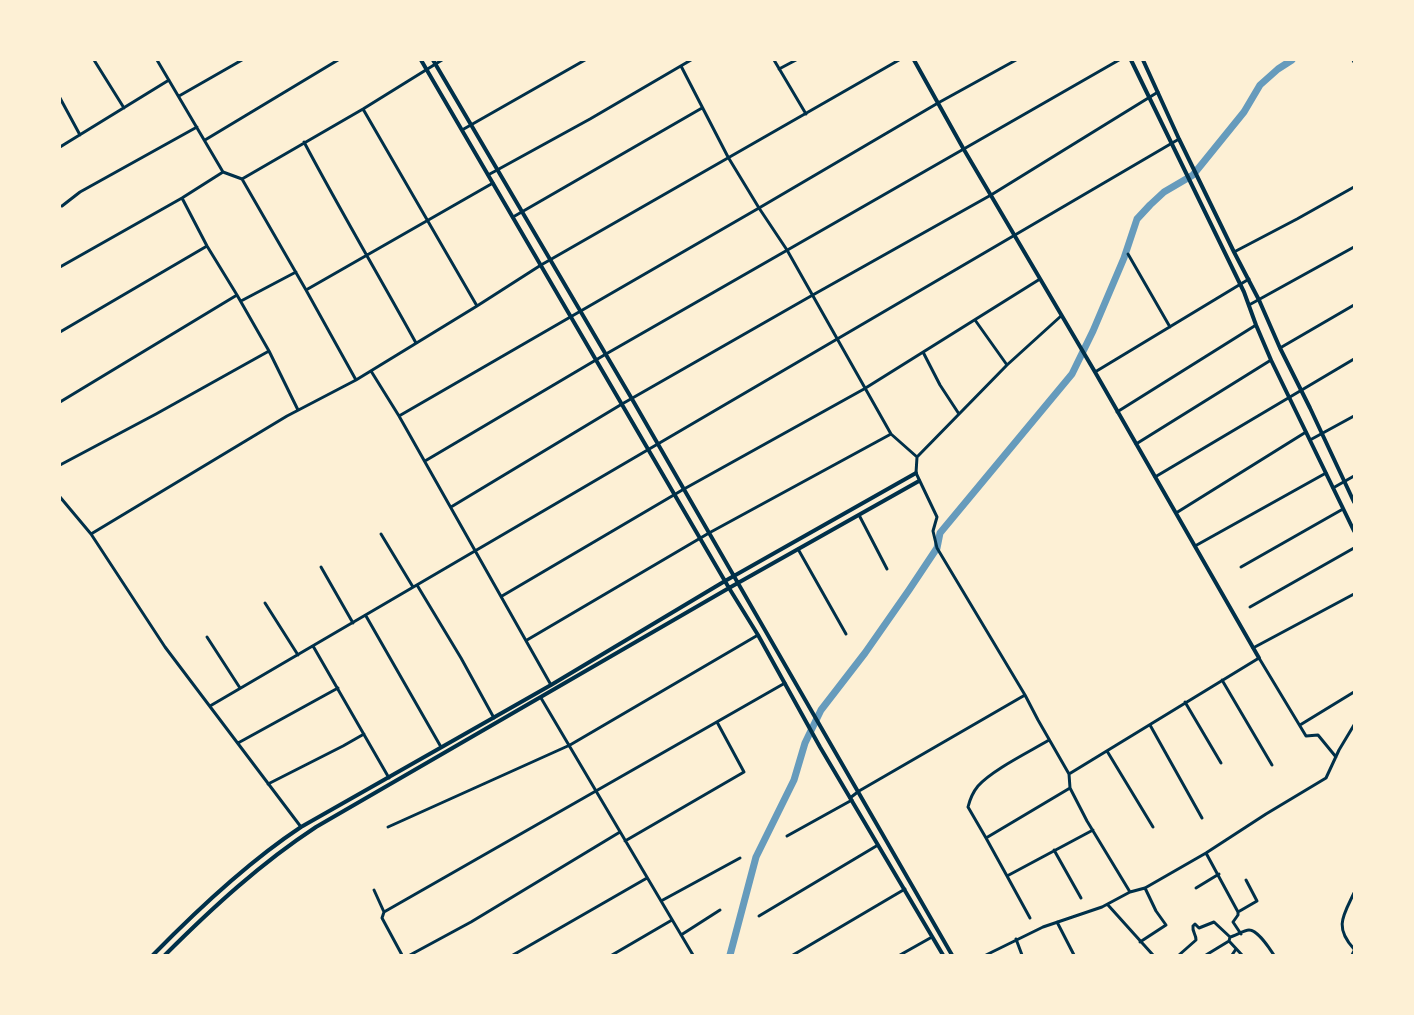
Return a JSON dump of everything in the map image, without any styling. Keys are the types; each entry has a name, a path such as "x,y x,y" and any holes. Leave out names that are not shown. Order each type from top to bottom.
{"street":[{"path":"94,60 124,108"},
{"path":"157,60 223,172 242,179 356,380"},
{"path":"179,96 242,60"},
{"path":"205,140 338,60"},
{"path":"422,60 758,635 820,747 943,955"},
{"path":"242,179 427,70 434,62 442,60"},
{"path":"462,130 585,60"},
{"path":"488,175 590,119 691,60"},
{"path":"774,60 806,114"},
{"path":"780,69 796,60"},
{"path":"91,534 298,410 356,380 550,259 900,60"},
{"path":"914,60 1253,648 1306,736 1318,735 1336,757"},
{"path":"400,416 938,103 1016,60"},
{"path":"425,461 606,354 1119,60"},
{"path":"1131,60 1240,284 1272,360 1354,531"},
{"path":"1144,60 1179,139 1259,300 1354,502"},
{"path":"434,62 658,443 952,955"},
{"path":"681,66 728,157 787,250 811,296 891,434 917,457"},
{"path":"60,147 169,80"},
{"path":"451,507 622,404 991,195 1158,92"},
{"path":"60,98 80,135"},
{"path":"513,217 702,108"},
{"path":"362,109 477,306"},
{"path":"62,206 80,192 197,127"},
{"path":"210,706 1179,139"},
{"path":"304,142 336,203 367,254 416,343"},
{"path":"60,267 182,198 223,172"},
{"path":"306,290 493,183"},
{"path":"1234,252 1297,220 1354,187"},
{"path":"182,198 207,246 269,351 298,410"},
{"path":"60,332 207,246"},
{"path":"1249,306 1354,246"},
{"path":"1128,254 1170,327"},
{"path":"241,301 296,272"},
{"path":"502,596 674,494 864,389 1040,279"},
{"path":"1095,372 1249,280"},
{"path":"60,402 237,295"},
{"path":"1280,348 1354,305"},
{"path":"1061,316 1007,365 917,457 916,473 937,517 933,531 937,548 1025,695 1069,774 1070,788 1130,892"},
{"path":"975,320 1007,365"},
{"path":"1117,412 1256,325"},
{"path":"60,464 156,414 269,351"},
{"path":"923,352 940,385 959,414"},
{"path":"1154,477 1354,359"},
{"path":"1136,444 1272,360"},
{"path":"371,371 400,416 551,685"},
{"path":"1310,440 1354,416"},
{"path":"1176,513 1306,432"},
{"path":"527,640 709,533 891,434"},
{"path":"153,955 213,898 271,849 301,828 551,685 725,581 916,473"},
{"path":"1195,546 1326,473"},
{"path":"1333,488 1354,476"},
{"path":"165,955 218,904 289,845 316,827 729,588 919,481"},
{"path":"60,497 91,534 165,647 301,828"},
{"path":"1241,567 1343,509"},
{"path":"859,515 887,569"},
{"path":"381,534 461,658 494,718"},
{"path":"1250,607 1354,548"},
{"path":"798,549 846,634"},
{"path":"321,567 353,623"},
{"path":"1253,648 1354,594"},
{"path":"265,603 298,655"},
{"path":"366,616 441,747"},
{"path":"388,827 570,745 758,635"},
{"path":"207,637 240,688"},
{"path":"313,646 389,778"},
{"path":"1069,774 1259,658"},
{"path":"1222,680 1272,765"},
{"path":"402,955 382,918 384,912 785,683"},
{"path":"238,743 338,688"},
{"path":"1300,725 1354,692"},
{"path":"787,836 851,799 859,791 1025,695"},
{"path":"541,698 693,955"},
{"path":"1185,702 1221,763"},
{"path":"625,841 744,772 717,722"},
{"path":"1150,725 1202,818"},
{"path":"986,955 1016,939 1057,922 1108,905 1130,892 1145,888 1206,853 1326,778 1354,725"},
{"path":"268,784 364,734"},
{"path":"1030,918 968,807 970,798 985,778 1049,740"},
{"path":"1107,751 1153,827"},
{"path":"986,838 1070,788"},
{"path":"1007,876 1093,830"},
{"path":"410,955 520,894 620,832"},
{"path":"759,916 879,845"},
{"path":"1054,850 1081,898"},
{"path":"1206,853 1238,912 1238,916 1233,922 1241,934"},
{"path":"661,901 740,858"},
{"path":"1196,888 1219,874"},
{"path":"513,955 647,878"},
{"path":"1238,912 1257,901 1246,880"},
{"path":"1140,942 1166,925 1156,911 1145,888"},
{"path":"793,955 905,889"},
{"path":"374,890 384,912"},
{"path":"1352,955 1354,950 1347,941 1341,927 1342,918 1354,893"},
{"path":"1108,905 1153,955"},
{"path":"681,935 720,910"},
{"path":"612,955 672,920"},
{"path":"1057,922 1074,955"},
{"path":"1179,955 1196,940 1196,936 1192,931 1195,924 1199,928 1214,922 1242,955"},
{"path":"1206,955 1247,930 1260,937 1274,955"},
{"path":"900,955 932,937"},
{"path":"1016,939 1022,955"},
{"path":"1232,955 1236,949"}],"waterway":[{"path":"730,955 756,857 794,780 805,743 821,710 865,653 909,590 937,548 940,533 1072,374 1093,331 1124,258 1137,219 1164,192 1193,175 1244,112 1260,85 1278,69 1292,60"}]}
